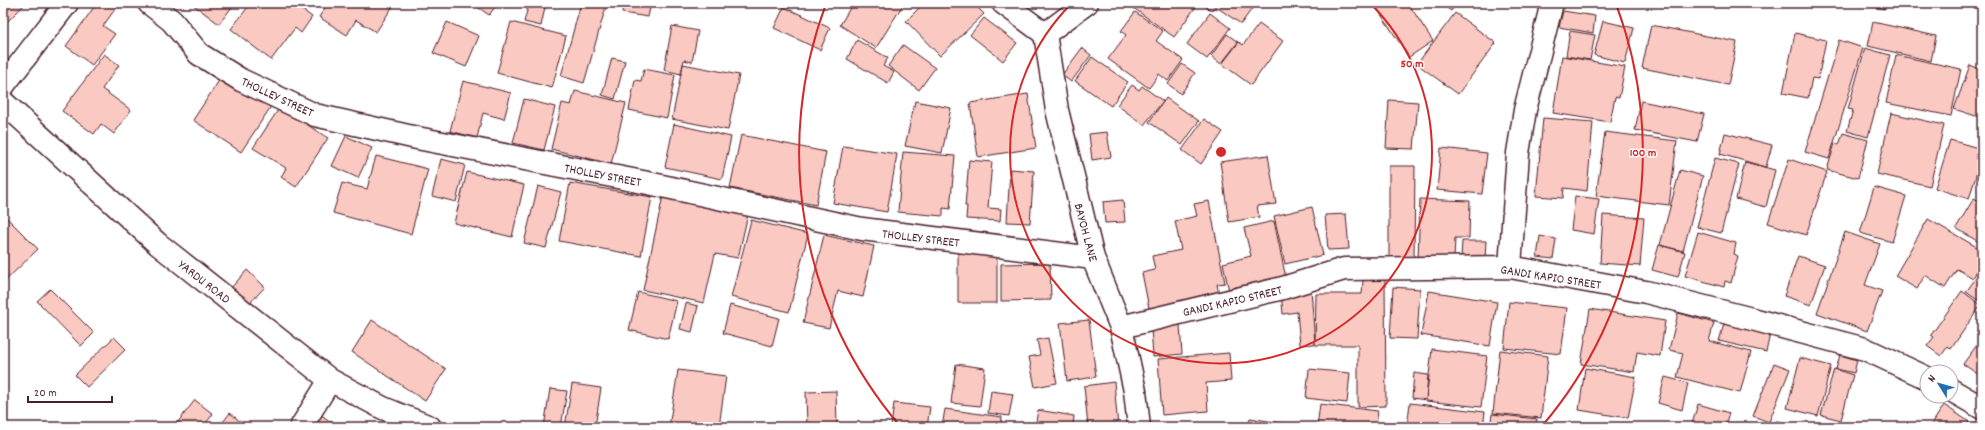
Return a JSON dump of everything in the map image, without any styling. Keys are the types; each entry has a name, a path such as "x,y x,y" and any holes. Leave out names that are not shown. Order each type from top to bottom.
{"street":[{"path":"3,86 67,3"},
{"name":"THOLLEY STREET","path":"149,3 172,21 199,54 241,80 315,115 417,138 648,182 862,229 1093,258"},
{"path":"1003,3 1045,34 1087,3"},
{"path":"1510,267 1518,153 1524,110 1552,3"},
{"name":"BAYOH LANE","path":"1045,34 1058,110 1093,258 1121,327 1135,391 1139,427"},
{"name":"YARDU ROAD","path":"3,102 158,244 330,380 383,408 430,427"},
{"name":"GANDI KAPIO STREET","path":"1121,327 1283,288 1344,269 1510,267 1646,292 1752,319 1865,349 1919,374"},
{"path":"301,427 330,380"},
{"path":"1959,395 1982,408"}],"building":[{"path":"3,3 26,3 6,23 3,20"},
{"path":"97,3 118,5 103,26 115,34 92,65 66,46"},
{"path":"191,3 235,3 219,24"},
{"path":"251,3 293,3 312,17 301,33 295,28 271,60 231,29"},
{"path":"328,3 395,3 376,32 356,20 347,35 319,17"},
{"path":"472,3 498,3 489,15"},
{"path":"529,3 546,3 541,26 524,22"},
{"path":"581,3 607,3 584,83 561,76"},
{"path":"623,3 651,3 648,17 622,13"},
{"path":"853,3 904,3 876,48 840,25"},
{"path":"924,3 973,3 984,14 940,56 906,21"},
{"path":"1134,3 1195,3 1197,5 1174,37 1132,7"},
{"path":"1201,3 1256,3 1241,24 1215,6 1212,11"},
{"path":"1382,3 1408,3 1433,41 1409,57 1376,7"},
{"path":"1440,3 1457,3 1451,11"},
{"path":"1858,3 1885,3 1884,9"},
{"path":"784,7 830,28 820,50 774,28"},
{"path":"1563,11 1595,16 1593,33 1559,27"},
{"path":"1135,12 1163,31 1156,41 1183,60 1168,81 1159,74 1149,88 1108,59 1126,35 1121,31"},
{"path":"1210,13 1230,28 1207,59 1187,44"},
{"path":"1455,13 1496,43 1458,94 1417,64"},
{"path":"984,18 1017,43 1003,61 970,35"},
{"path":"1603,21 1634,28 1625,63 1594,55"},
{"path":"447,22 479,36 466,67 433,53"},
{"path":"511,22 566,36 552,88 497,73"},
{"path":"1873,22 1936,36 1931,61 1868,46"},
{"path":"1259,24 1283,41 1251,85 1222,64 1239,42 1243,45"},
{"path":"1651,25 1737,42 1728,85 1642,68"},
{"path":"672,26 698,31 692,62 684,60 681,74 664,70"},
{"path":"1570,31 1595,35 1590,60 1566,56"},
{"path":"1795,33 1826,40 1818,79 1812,78 1808,98 1783,93"},
{"path":"1227,34 1238,42 1221,64 1211,56"},
{"path":"857,40 888,58 883,66 894,72 888,83 847,59"},
{"path":"1839,40 1863,48 1829,159 1805,152"},
{"path":"903,45 935,68 919,90 888,66"},
{"path":"1082,48 1091,55 1071,82 1062,75"},
{"path":"1865,48 1890,55 1868,137 1847,131 1853,110 1848,109"},
{"path":"104,54 119,65 102,89 131,110 114,134 101,124 94,134 62,111"},
{"path":"1896,55 1961,69 1951,116 1886,103"},
{"path":"1562,56 1625,67 1619,98 1615,97 1610,122 1553,113"},
{"path":"1092,57 1128,82 1111,106 1075,81"},
{"path":"612,58 625,61 615,99 602,95"},
{"path":"683,64 739,75 728,130 672,119"},
{"path":"1182,64 1195,73 1181,94 1168,84"},
{"path":"1970,65 1982,70 1982,118 1954,109"},
{"path":"644,69 675,75 667,118 629,110 635,80 641,81"},
{"path":"224,73 272,105 241,152 193,120"},
{"path":"463,81 511,93 504,119 483,113 477,138 450,131"},
{"path":"1132,85 1139,90 1142,86 1163,101 1144,125 1117,105"},
{"path":"575,91 626,103 611,164 551,149 562,103 571,105"},
{"path":"1028,94 1036,148 978,157 970,103"},
{"path":"1166,98 1199,121 1182,145 1149,122"},
{"path":"524,99 555,107 544,150 513,143"},
{"path":"1389,100 1418,102 1414,149 1386,148"},
{"path":"915,101 951,108 942,153 905,146"},
{"path":"1641,101 1704,114 1697,142 1635,130"},
{"path":"280,107 328,138 296,187 281,177 286,168 253,148"},
{"path":"1891,113 1944,125 1930,186 1877,174"},
{"path":"1543,118 1593,122 1587,191 1564,188 1563,198 1536,196"},
{"path":"1204,119 1223,132 1201,164 1182,150"},
{"path":"674,124 731,137 722,179 665,167"},
{"path":"1107,132 1111,157 1092,160 1089,134"},
{"path":"1605,132 1677,141 1669,205 1596,196"},
{"path":"1725,133 1772,145 1766,167 1720,154"},
{"path":"1843,133 1868,140 1858,178 1827,170 1835,143 1839,145"},
{"path":"741,135 826,152 816,205 730,188"},
{"path":"346,136 372,148 358,178 332,166"},
{"path":"1950,140 1982,149 1982,155 1969,199 1935,188"},
{"path":"843,146 897,154 887,212 833,203"},
{"path":"1441,148 1487,153 1482,194 1437,190"},
{"path":"903,152 955,156 950,209 943,208 943,216 898,212"},
{"path":"1268,155 1276,204 1257,206 1259,217 1229,222 1220,162"},
{"path":"376,156 428,169 411,234 333,213 342,183 367,189"},
{"path":"1715,158 1739,164 1721,233 1697,227"},
{"path":"441,159 465,165 456,202 432,196"},
{"path":"1789,159 1827,172 1806,235 1768,223"},
{"path":"969,160 992,162 988,208 1001,209 1000,221 966,219 967,206 965,206"},
{"path":"1745,162 1775,170 1766,207 1736,199"},
{"path":"1389,166 1415,166 1414,258 1389,258"},
{"path":"1010,169 1034,171 1030,223 1007,222"},
{"path":"1680,170 1703,176 1683,251 1660,245"},
{"path":"467,172 524,185 512,237 454,223"},
{"path":"570,183 652,197 641,256 559,241"},
{"path":"538,186 561,192 546,248 524,243"},
{"path":"1874,187 1906,196 1892,242 1860,233"},
{"path":"663,196 748,214 738,258 715,254 704,303 643,290"},
{"path":"1575,196 1599,199 1594,234 1571,230"},
{"path":"1974,198 1982,203 1982,244 1956,228"},
{"path":"1420,199 1470,201 1469,238 1455,238 1454,260 1418,259"},
{"path":"1123,200 1125,222 1105,223 1103,202"},
{"path":"1209,201 1225,283 1217,284 1220,299 1150,313 1142,273 1155,270 1152,256 1181,250 1175,221 1197,216 1194,204"},
{"path":"1312,207 1323,255 1285,264 1274,216"},
{"path":"3,214 38,249 3,283"},
{"path":"1346,214 1349,249 1328,250 1325,215"},
{"path":"1603,215 1644,218 1640,266 1600,263"},
{"path":"1928,219 1982,250 1982,262 1973,278 1957,269 1945,288 1925,275 1917,289 1895,276"},
{"path":"751,220 808,234 789,312 731,297"},
{"path":"1274,221 1287,283 1230,296 1223,263 1251,256 1244,228"},
{"path":"1698,232 1736,243 1734,254 1738,256 1731,283 1725,281 1724,287 1685,276"},
{"path":"1845,232 1880,244 1865,285 1882,291 1867,331 1817,313"},
{"path":"824,235 874,246 863,297 838,291 829,328 803,323"},
{"path":"1540,236 1556,239 1553,259 1537,257"},
{"path":"1462,241 1486,241 1485,259 1461,257"},
{"path":"1659,245 1685,252 1678,277 1652,270"},
{"path":"958,253 997,253 997,303 958,303"},
{"path":"1798,256 1825,265 1811,305 1784,296"},
{"path":"1050,263 1051,300 1001,301 1001,264"},
{"path":"247,270 265,287 247,306 230,289"},
{"path":"1981,271 1982,272 1982,303 1966,292"},
{"path":"1363,280 1385,280 1386,406 1358,407 1358,345 1315,345 1316,294 1362,294"},
{"path":"1393,287 1420,289 1417,339 1390,338"},
{"path":"50,289 94,333 81,346 37,301"},
{"path":"1311,289 1315,344 1300,345 1297,312 1283,314 1281,291"},
{"path":"1429,291 1497,302 1490,346 1421,335"},
{"path":"1962,291 1981,305 1951,349 1948,346 1941,356 1927,346 1934,337 1931,335"},
{"path":"638,292 677,301 668,339 629,330"},
{"path":"1509,302 1567,308 1561,354 1504,348"},
{"path":"686,303 698,306 692,332 680,329"},
{"path":"730,305 779,318 772,346 723,333"},
{"path":"1590,309 1665,321 1660,356 1637,352 1634,372 1581,364"},
{"path":"1678,313 1714,323 1709,341 1751,352 1740,393 1677,377 1683,353 1669,350"},
{"path":"372,320 446,369 425,401 352,352"},
{"path":"1089,320 1096,377 1067,381 1060,323"},
{"path":"1724,324 1770,334 1766,352 1719,341"},
{"path":"1180,325 1182,354 1153,357 1151,328"},
{"path":"114,337 126,349 87,387 75,375"},
{"path":"1048,338 1057,383 1035,387 1029,357 1040,355 1037,340"},
{"path":"1982,338 1982,377 1963,364"},
{"path":"1432,349 1487,356 1481,407 1426,401"},
{"path":"1500,350 1548,356 1541,418 1493,413"},
{"path":"1229,353 1231,381 1206,383 1208,411 1162,415 1158,359"},
{"path":"1840,355 1857,360 1854,373 1836,369"},
{"path":"1800,358 1831,366 1818,416 1787,408"},
{"path":"1774,363 1790,369 1769,422 1753,416"},
{"path":"956,364 985,368 980,406 951,403"},
{"path":"1585,368 1636,377 1628,418 1579,410"},
{"path":"1309,369 1350,373 1347,403 1306,398"},
{"path":"1834,369 1853,375 1841,420 1821,415"},
{"path":"678,370 726,376 719,427 669,427"},
{"path":"1414,373 1428,375 1426,400 1412,398"},
{"path":"1665,377 1688,383 1682,410 1658,403"},
{"path":"1114,382 1118,427 1088,427 1084,386"},
{"path":"572,384 601,388 595,427 565,427"},
{"path":"550,389 567,391 561,427 544,427"},
{"path":"836,391 837,427 807,427 806,392"},
{"path":"991,391 1013,394 1009,416 988,413"},
{"path":"195,400 213,414 203,427 174,427"},
{"path":"894,403 930,407 927,427 891,427"},
{"path":"1410,403 1485,412 1483,427 1407,427"},
{"path":"1320,404 1378,411 1376,427 1317,427"},
{"path":"1698,404 1729,413 1725,427 1691,427"},
{"path":"1944,405 1977,427 1930,427"},
{"path":"945,409 1002,417 1001,427 942,427"},
{"path":"1038,410 1074,416 1073,427 1035,427"},
{"path":"230,413 243,424 240,427 219,427"},
{"path":"320,414 338,427 310,427"},
{"path":"1492,414 1537,419 1536,427 1490,427"},
{"path":"1250,418 1292,425 1291,427 1248,427"},
{"path":"1776,421 1788,423 1787,427 1775,427"}]}
